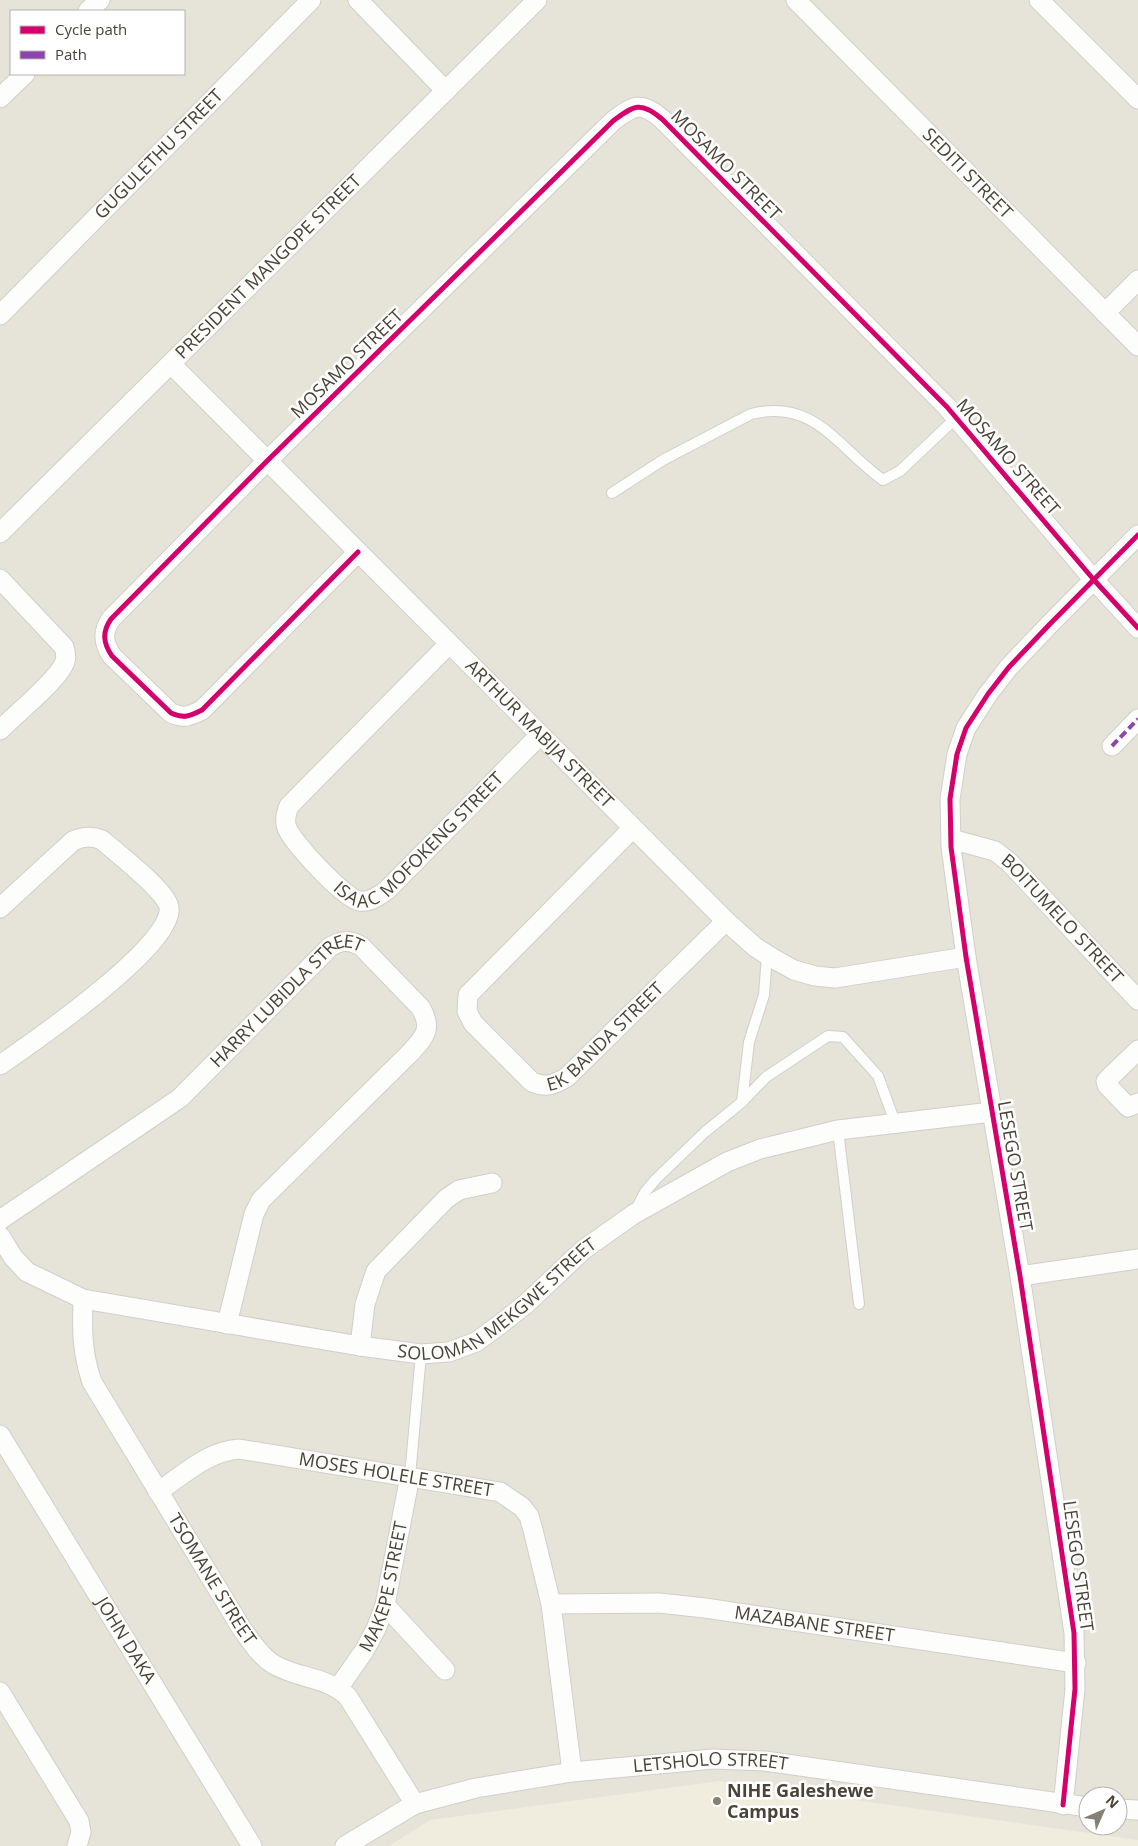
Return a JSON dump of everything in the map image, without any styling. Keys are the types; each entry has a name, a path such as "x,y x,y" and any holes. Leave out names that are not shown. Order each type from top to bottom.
{"street":[{"path":"89,10 100,0"},
{"name":"GUGULETHU STREET","path":"2,309 311,0"},
{"path":"358,0 446,91"},
{"name":"PRESIDENT MANGOPE STREET","path":"0,533 536,0"},
{"name":"SEDITI STREET","path":"796,0 1138,346"},
{"path":"1039,0 1138,100"},
{"path":"2,91 24,75"},
{"name":"MOSAMO STREET","path":"267,461 613,121 626,110 638,106 646,107 662,119 957,417 1094,580 1138,628"},
{"path":"1106,313 1138,280"},
{"name":"ARTHUR MABIJA STREET","path":"171,364 632,828 726,921 766,955 794,970 815,976 836,978 966,957"},
{"path":"267,461 111,619 104,634 105,646 112,656 172,713 180,717 189,717 202,710 358,552"},
{"name":"LESEGO STREET","path":"1063,1805 1075,1689 1074,1633 1020,1276 966,957 951,839 951,783 956,754 966,728 1008,667 1138,535"},
{"path":"0,579 64,647 66,657 64,666 0,730"},
{"name":"ISAAC MOFOKENG STREET","path":"449,644 289,806 285,815 286,826 293,839 334,882 348,896 359,901 369,901 378,896 540,735"},
{"path":"1112,746 1138,720"},
{"name":"EK BANDA STREET","path":"632,828 468,995 467,1011 473,1023 532,1082 540,1086 550,1086 567,1077 726,921"},
{"path":"0,908 73,841 82,837 94,837 102,840 156,889 168,903 170,914 160,935 100,991 0,1065"},
{"name":"BOITUMELO STREET","path":"951,839 995,851 1009,862 1138,1000"},
{"name":"HARRY LUBIDLA STREET","path":"0,1220 180,1098 324,953 340,941 351,941 361,946 421,1008 427,1020 427,1030 411,1052 261,1200 254,1214 227,1324"},
{"path":"1138,1050 1106,1081 1107,1085 1128,1107 1138,1104"},
{"name":"SOLOMAN MEKGWE STREET","path":"0,1236 13,1257 27,1272 83,1300 360,1346 421,1354 449,1352 476,1342 528,1303 583,1250 634,1214 727,1162 760,1149 838,1130 896,1125 992,1112"},
{"path":"360,1346 365,1304 376,1271 446,1199 459,1190 492,1182"},
{"path":"1020,1276 1138,1259"},
{"name":"TSOMANE STREET","path":"83,1300 82,1343 85,1364 92,1382 242,1629 260,1653 272,1664 338,1687 360,1714 415,1804"},
{"name":"JOHN DAKA","path":"0,1435 252,1846"},
{"name":"MOSES HOLELE STREET","path":"158,1492 206,1459 234,1450 410,1476 500,1492 522,1507 529,1516 533,1530 551,1604 572,1772"},
{"name":"MAKEPE STREET","path":"338,1687 364,1650 376,1629 385,1605 410,1476"},
{"name":"MAZABANE STREET","path":"551,1604 659,1603 705,1608 1076,1663"},
{"path":"385,1605 445,1670"},
{"path":"0,1692 79,1821 81,1832 77,1846"},
{"name":"LETSHOLO STREET","path":"345,1846 415,1804 476,1788 572,1772 713,1759 765,1761 1063,1805 1078,1806"}],"lane":[{"path":"612,493 663,460 751,414 766,410 794,413 822,425 882,480 900,471 957,417"},
{"path":"742,1102 749,1042 764,994 766,955"},
{"path":"634,1214 645,1192 656,1179 704,1132 742,1102 766,1076 828,1036 837,1035 843,1037 878,1076 896,1125"},
{"path":"838,1130 859,1304"},
{"path":"410,1476 421,1354"}],"shaded area":[{"path":"0,0 1138,0 1138,1846 0,1846"},
{"name":"NIHE Galeshewe Campus","path":"720,1781 1078,1832 1078,1836 1110,1836 1138,1840 1138,1846 389,1846 430,1820"}],"marked path":[{"path":"1112,746 1138,719"}],"cycle path":[{"path":"358,552 202,710 194,714 183,716 171,713 112,656 105,642 106,628 111,619 267,461 613,121 627,111 637,107 648,109 662,119 947,407 1094,580 1138,628"},
{"path":"1063,1805 1075,1689 1074,1633 1020,1276 966,957 951,847 950,799 957,754 966,728 988,694 1009,667 1138,535"}],"place":[{"name":"NIHE Galeshewe Campus","path":"717,1801"}]}
